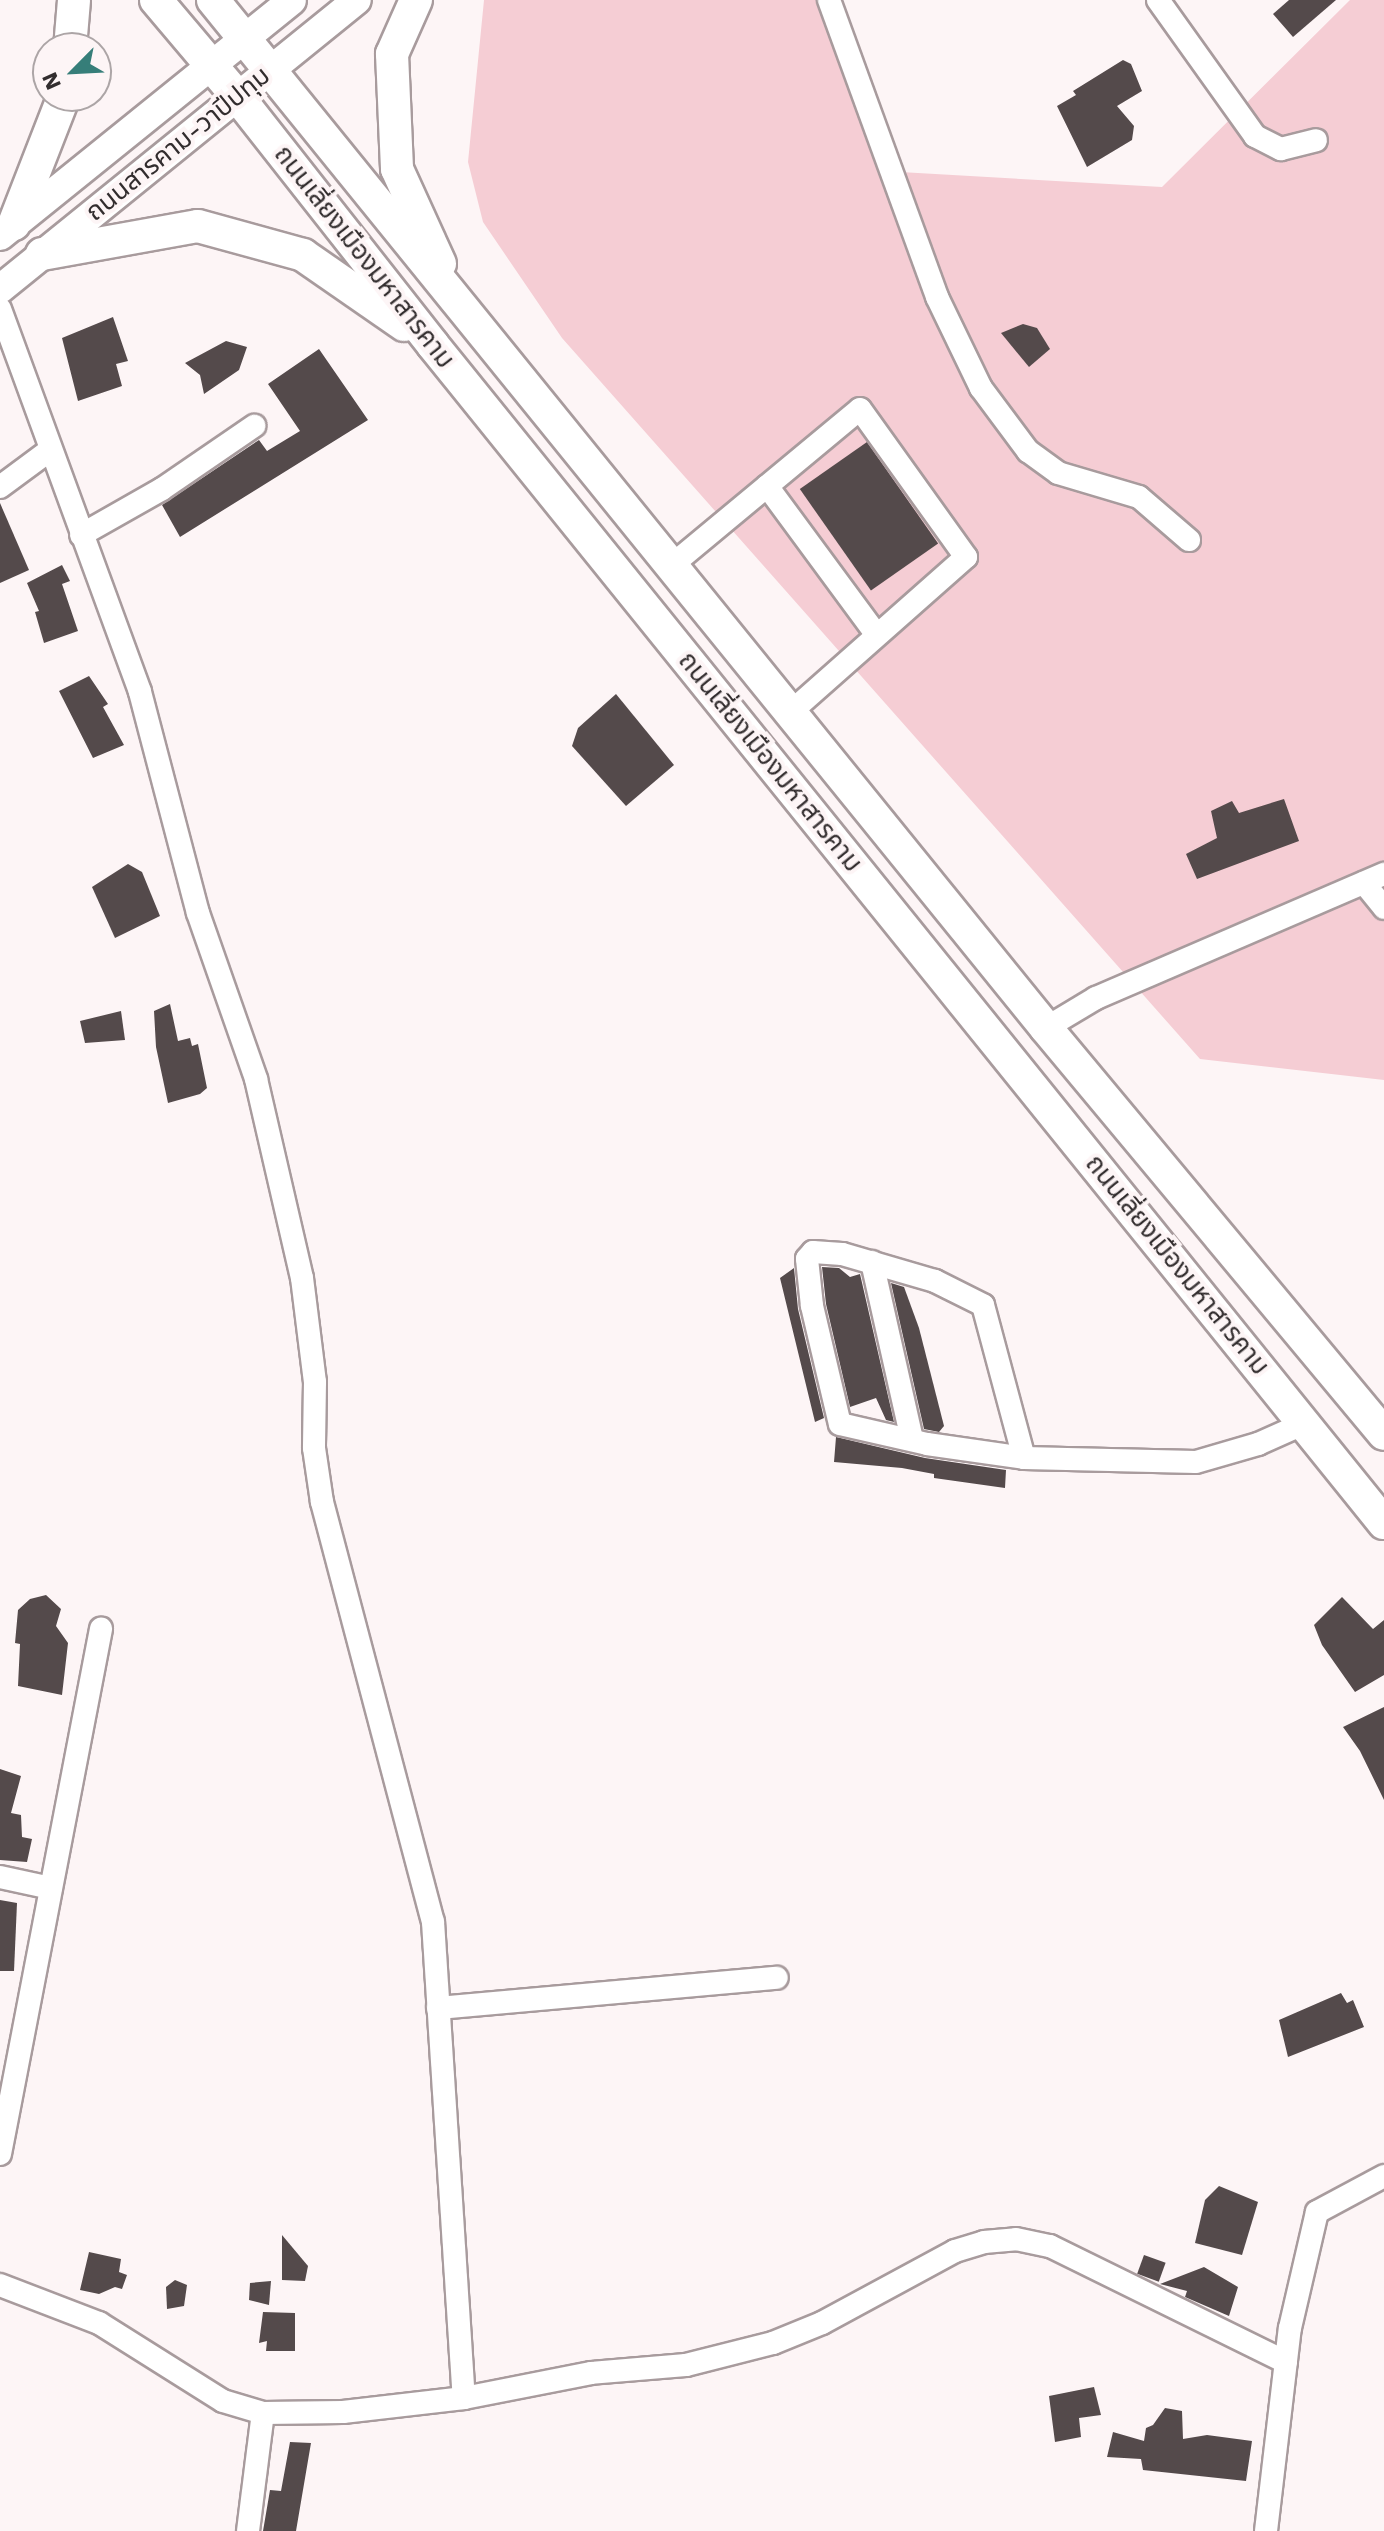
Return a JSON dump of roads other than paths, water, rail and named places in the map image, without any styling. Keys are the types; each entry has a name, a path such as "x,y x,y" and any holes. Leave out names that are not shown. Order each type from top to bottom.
{"highway":[{"path":"71,32 74,0"},
{"name":"ถนนเลี่ยงเมืองมหาสารคาม","path":"156,0 238,97 433,345 1384,1523"},
{"name":"ถนนเลี่ยงเมืองมหาสารคาม","path":"213,0 1046,1028 1384,1434"},
{"path":"416,0 392,54 397,169 462,311"},
{"path":"7,230 57,112"},
{"path":"42,254 198,226 303,255 433,345"}],"main road":[{"name":"ถนนสารคาม-วาปีปทุม","path":"7,230 292,0"},
{"name":"ถนนสารคาม-วาปีปทุม","path":"0,289 357,0"}],"street":[{"path":"829,0 937,297 981,388 1028,451 1058,473 1139,497 1189,540"},
{"path":"1158,0 1255,136 1281,149 1316,140"},
{"path":"0,309 140,692 198,913 256,1079 302,1278 315,1382 314,1448 322,1502 433,1922 464,2398"},
{"path":"672,565 860,409 966,557 791,712"},
{"path":"81,535 162,489 254,426"},
{"path":"0,487 50,450"},
{"path":"767,486 877,635"},
{"path":"1046,1028 1096,998 1374,878 1384,908"},
{"path":"1024,1458 983,1305 935,1281 842,1254 813,1252 807,1259 812,1306 840,1424 912,1440 1024,1458 1196,1462 1258,1444 1305,1423"},
{"path":"872,1262 912,1440"},
{"path":"0,2154 101,1629"},
{"path":"0,1877 51,1888"},
{"path":"438,2008 777,1978"},
{"path":"1266,2531 1286,2362 1317,2212 1384,2176"},
{"path":"0,2285 99,2323 223,2401 263,2413 343,2412 464,2398 591,2373 686,2365 773,2343 822,2323 955,2251 984,2242 1016,2239 1050,2246 1286,2362"},
{"path":"248,2531 263,2413"}]}
